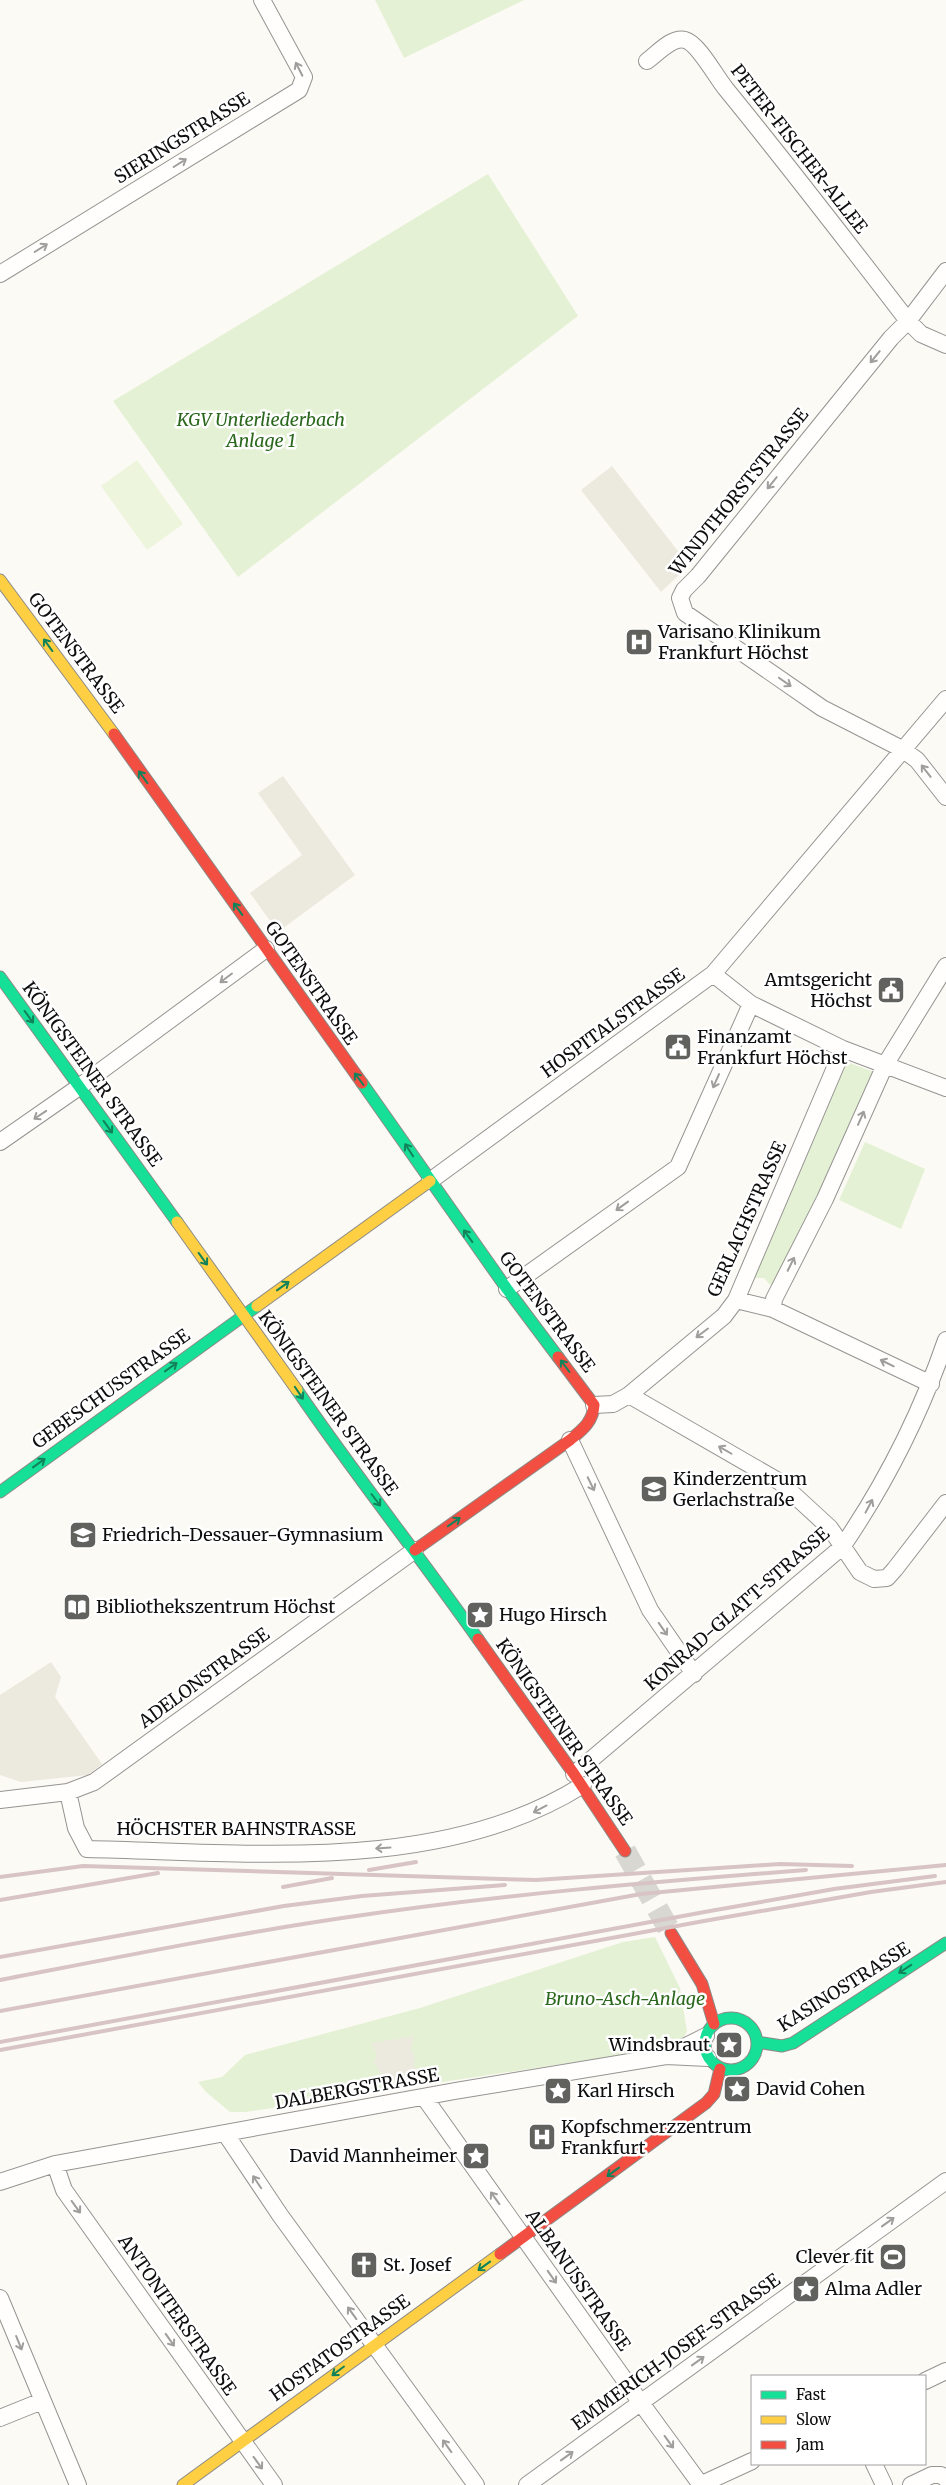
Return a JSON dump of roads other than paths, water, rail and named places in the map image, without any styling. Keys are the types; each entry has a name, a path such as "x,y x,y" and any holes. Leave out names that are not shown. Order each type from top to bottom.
{"main road":[{"name":"GOTENSTRASSE","path":"0,580 110,727 322,1031 388,1118 430,1182 506,1289 594,1405"},
{"name":"KÖNIGSTEINER STRASSE","path":"0,977 243,1314 346,1461 415,1550 579,1779 625,1851"},
{"name":"HOSPITALSTRASSE","path":"243,1314 430,1182"},
{"name":"GEBESCHUSSTRASSE","path":"0,1492 243,1314"},
{"path":"415,1550 570,1440 588,1425 594,1416 594,1405"},
{"path":"671,1933 702,1984 737,2019 751,2027 757,2042 754,2057 750,2063 736,2071 714,2064 705,2051 710,2030 702,1984"},
{"name":"KASINOSTRASSE","path":"757,2042 782,2046 793,2043 946,1943"},
{"path":"710,2030 728,2018 737,2019"},
{"name":"HOSTATOSTRASSE","path":"183,2485 706,2103 714,2094 714,2064"}],"street":[{"name":"SIERINGSTRASSE","path":"0,274 299,90 304,78 262,0"},
{"name":"PETER-FISCHER-ALLEE","path":"647,61 674,41 684,39 693,43 719,80 779,153 908,321 920,334 946,345"},
{"name":"WINDTHORSTSTRASSE","path":"902,749 822,708 685,613 680,598 684,590 698,576 891,338 908,321 946,271"},
{"name":"HOSPITALSTRASSE","path":"430,1182 713,974 946,698"},
{"path":"902,749 917,760 946,797"},
{"path":"0,1142 79,1087 266,949"},
{"path":"773,1309 774,1299 825,1199 885,1065 946,966"},
{"path":"713,974 751,1004 843,1049 946,1088"},
{"path":"506,1289 678,1166 751,1004"},
{"name":"GERLACHSTRASSE","path":"594,1405 613,1404 629,1394 724,1316 736,1300 843,1049"},
{"path":"736,1300 773,1309 931,1384"},
{"name":"KONRAD-GLATT-STRASSE","path":"579,1779 694,1674 842,1547 864,1515 931,1384 946,1340"},
{"path":"629,1394 780,1482 830,1528 860,1572 874,1579 887,1578 946,1503"},
{"path":"570,1440 650,1610 694,1674"},
{"name":"ADELONSTRASSE","path":"0,1800 68,1792 94,1782 415,1550"},
{"name":"HÖCHSTER BAHNSTRASSE","path":"68,1792 76,1828 87,1849 313,1853 391,1848 488,1829 532,1813 579,1779"},
{"name":"DALBERGSTRASSE","path":"666,2056 710,2030"},
{"name":"DALBERGSTRASSE","path":"0,2182 55,2164 424,2096 666,2056 714,2064"},
{"name":"ALBANUSSTRASSE","path":"424,2096 640,2403 701,2485"},
{"path":"225,2133 280,2215 476,2485"},
{"name":"ANTONITERSTRASSE","path":"55,2164 64,2190 274,2485"},
{"name":"EMMERICH-JOSEF-STRASSE","path":"527,2485 946,2181"},
{"path":"0,2298 78,2485"},
{"path":"926,2381 946,2372"},
{"path":"0,2418 42,2401"},
{"path":"701,2485 751,2461"},
{"path":"874,2465 884,2485"},
{"path":"911,2485 932,2475 941,2475 946,2478"}],"tunnel":[{"path":"625,1851 671,1933"}],"railway":[{"path":"369,1870 416,1862"},
{"path":"0,1877 83,1866 536,1880 780,1864 852,1866"},
{"path":"0,2011 641,1894 946,1865"},
{"path":"0,1980 256,1932 458,1902 690,1879 806,1870"},
{"path":"0,1900 158,1873"},
{"path":"0,2042 710,1911 834,1889 935,1876"},
{"path":"283,1887 332,1878"},
{"path":"0,2050 704,1921 871,1892 946,1882"},
{"path":"0,1957 284,1906 362,1896 505,1885"}],"place":[{"name":"Varisano Klinikum Frankfurt Höchst","path":"639,642"},
{"name":"Amtsgericht Höchst","path":"891,990"},
{"name":"Finanzamt Frankfurt Höchst","path":"678,1047"},
{"name":"Kinderzentrum Gerlachstraße","path":"654,1489"},
{"name":"Friedrich-Dessauer-Gymnasium","path":"83,1535"},
{"name":"Bibliothekszentrum Höchst","path":"77,1607"},
{"name":"Hugo Hirsch","path":"480,1615"},
{"name":"Windsbraut","path":"729,2045"},
{"name":"David Cohen","path":"737,2089"},
{"name":"Karl Hirsch","path":"558,2091"},
{"name":"Kopfschmerzzentrum Frankfurt","path":"542,2137"},
{"name":"David Mannheimer","path":"476,2156"},
{"name":"Clever fit","path":"893,2257"},
{"name":"St. Josef","path":"364,2265"},
{"name":"Alma Adler","path":"806,2289"}],"park label":[{"name":"KGV Unterliederbach Anlage 1","path":"261,430"},
{"name":"Bruno-Asch-Anlage","path":"625,1999"}]}
